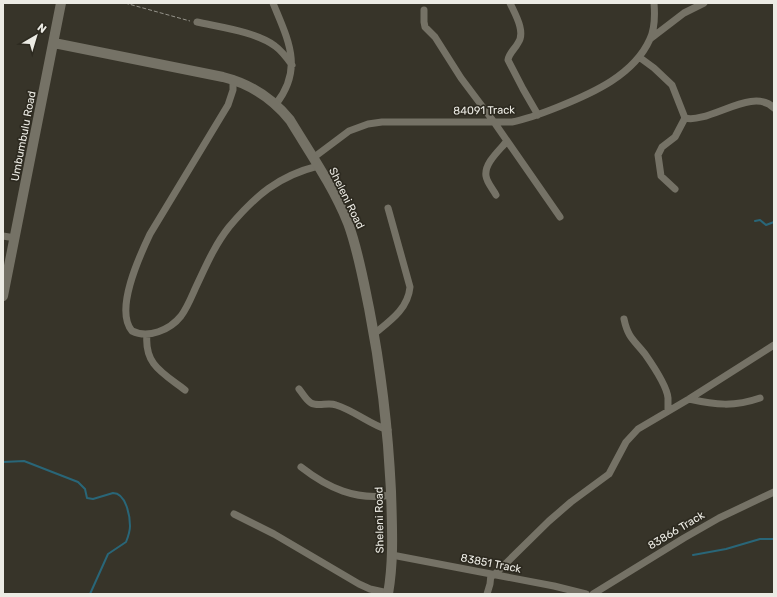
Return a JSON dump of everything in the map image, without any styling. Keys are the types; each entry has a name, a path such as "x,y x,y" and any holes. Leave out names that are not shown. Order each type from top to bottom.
{"street":[{"name":"Umbumbulu Road","path":"3,296 61,3"},
{"path":"273,3 292,57 291,73 285,91 276,104"},
{"path":"510,3 520,26 521,34 520,42 509,57 509,63 538,115"},
{"name":"84091 Track","path":"147,334 171,326 182,315 219,242 229,228 259,195 287,176 315,162 350,132 368,124 390,121 512,122 538,115 598,89 616,78 638,57 650,39 655,20 654,3"},
{"path":"650,39 684,13 704,3"},
{"path":"424,10 425,27 435,37 461,78 494,122 560,217"},
{"path":"197,22 251,34 268,41 281,51 292,65"},
{"name":"Sheleni Road","path":"54,43 233,79 257,90 276,104 290,120 340,205 355,242 382,378 388,430 392,555 388,594"},
{"path":"638,57 654,68 672,85 685,118 675,137 662,147 658,155 661,176 675,189"},
{"path":"185,390 153,363 146,344 147,334 132,331 128,323 127,299 134,272 150,234 228,105 233,90 233,79"},
{"path":"685,118 700,118 717,111 758,101 767,103 774,108"},
{"path":"496,195 486,177 486,170 507,141"},
{"path":"374,334 398,314 407,301 410,287 388,208"},
{"path":"3,236 15,238"},
{"path":"624,319 628,334 645,355 664,387 668,397 668,411"},
{"path":"487,594 493,575 549,521 571,502 609,474 631,435 644,425 689,399 774,345"},
{"path":"299,389 308,400 315,405 337,405 352,411 376,426 388,430"},
{"path":"689,399 706,402 742,404 760,398"},
{"path":"301,467 325,484 340,491 361,496 377,497 391,495"},
{"name":"83866 Track","path":"593,594 713,521 774,492"},
{"path":"234,514 274,534 359,584 388,594"},
{"name":"83851 Track","path":"392,555 554,586 586,594"}],"path":[{"path":"125,3 197,22"}],"waterway":[{"path":"755,221 760,220 766,225 774,222"},
{"path":"3,462 24,461 78,482 85,489 87,498 93,499 113,493 117,494 124,501 130,522 130,530 127,540 108,554 90,594"},
{"path":"693,555 726,549 760,539 774,539"}]}
